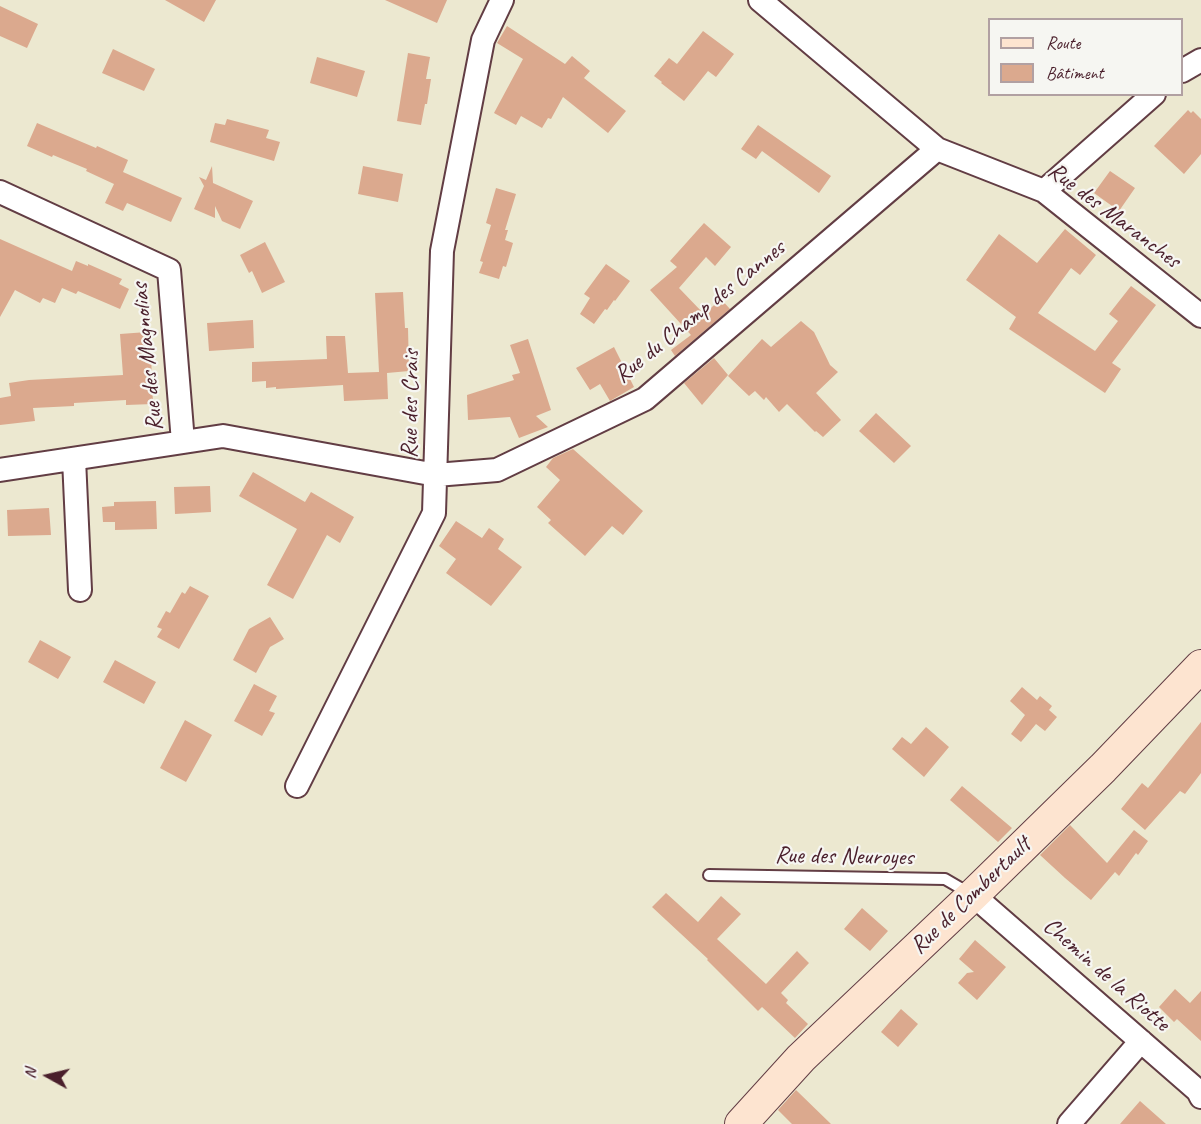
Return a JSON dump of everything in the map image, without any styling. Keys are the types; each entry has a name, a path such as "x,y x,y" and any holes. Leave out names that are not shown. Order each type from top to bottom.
{"street":[{"name":"Rue des Crais","path":"297,786 434,513 442,251 483,40 501,0"},
{"name":"Rue des Maranches","path":"760,0 937,149 1044,191 1201,316"},
{"path":"1183,70 1201,60"},
{"path":"1044,191 1152,96"},
{"name":"Rue du Champ des Cannes","path":"436,475 497,470 645,399 937,149"},
{"name":"Rue des Magnolias","path":"0,192 169,270 183,442"},
{"name":"Rue des Magnolias","path":"0,470 223,436 436,475"},
{"path":"74,459 80,590"},
{"name":"Rue de Combertault","path":"741,1124 801,1058 1104,768 1201,666"},
{"name":"Chemin de la Riotte","path":"973,895 1198,1091 1201,1097"},
{"path":"1069,1124 1141,1041"}],"lane":[{"name":"Rue des Neuroyes","path":"709,875 945,879 973,895"}],"building":[{"path":"165,0 216,0 204,22"},
{"path":"385,0 447,0 437,23"},
{"path":"0,6 38,24 27,48 0,36"},
{"path":"507,26 565,64 572,56 590,71 584,78 626,111 608,133 563,97 551,119 548,118 542,128 521,116 516,125 494,113 523,59 497,43"},
{"path":"703,31 734,54 716,77 708,71 684,101 654,76 669,58 677,64"},
{"path":"113,49 155,69 144,91 102,73"},
{"path":"408,53 430,57 426,79 431,79 421,125 397,121"},
{"path":"317,57 365,71 357,97 310,83"},
{"path":"1188,110 1191,113 1193,111 1201,119 1201,154 1184,174 1154,146"},
{"path":"227,119 269,130 266,138 280,142 274,161 210,142 215,123 225,125"},
{"path":"37,123 128,160 123,172 182,198 171,222 127,203 123,211 105,203 114,184 86,171 87,169 27,146"},
{"path":"758,125 831,176 819,193 762,151 756,159 741,149"},
{"path":"212,166 213,183 253,201 240,229 222,221 215,206 215,218 194,209 204,186 199,177 206,180"},
{"path":"363,166 403,174 398,202 358,194"},
{"path":"1110,171 1135,188 1119,211 1094,193"},
{"path":"496,188 516,194 505,230 508,230 505,240 513,243 506,267 503,266 499,279 479,273 483,262 480,261 491,225 486,223"},
{"path":"704,223 731,247 715,266 706,257 679,288 704,314 721,299 730,309 675,356 671,350 691,335 650,290 677,267 670,261"},
{"path":"1065,229 1096,255 1080,275 1071,268 1038,313 1095,351 1118,321 1109,314 1131,286 1156,305 1112,363 1121,369 1105,393 1009,329 1016,317 966,280 999,234 1037,263"},
{"path":"0,239 72,271 76,261 122,279 119,284 129,289 120,309 78,291 76,294 62,288 55,303 43,298 40,303 15,290 0,317"},
{"path":"265,242 285,282 262,293 252,271 249,273 240,255"},
{"path":"606,264 630,281 594,324 580,314 590,298 584,294"},
{"path":"403,292 405,328 408,328 409,371 387,373 388,399 344,401 343,385 276,389 276,387 266,388 266,381 252,382 252,362 327,359 326,336 345,336 348,373 379,372 375,293"},
{"path":"253,320 254,348 209,351 207,323"},
{"path":"801,321 814,332 830,365 838,372 816,393 841,420 823,437 787,404 779,412 766,397 764,400 755,391 749,396 728,376 762,339 771,347"},
{"path":"147,332 149,356 151,356 153,404 126,405 126,400 33,408 35,421 0,425 0,398 11,396 9,383 123,375 120,334"},
{"path":"528,339 551,410 536,416 548,427 519,438 510,417 468,420 467,395 514,380 512,375 520,373 510,345"},
{"path":"614,347 634,387 610,401 600,384 590,390 576,368"},
{"path":"714,358 728,375 702,405 684,383"},
{"path":"876,413 911,446 894,463 859,431"},
{"path":"573,449 643,511 623,535 612,526 585,556 548,523 551,520 537,507 560,480 546,467 553,458"},
{"path":"253,472 305,502 311,492 354,517 340,543 327,535 293,599 267,585 297,529 239,496"},
{"path":"210,486 211,512 175,514 174,487"},
{"path":"156,501 157,529 115,530 115,522 103,522 102,507 114,506 114,502"},
{"path":"49,508 51,535 8,536 7,510"},
{"path":"456,521 482,538 489,528 504,539 498,549 522,567 491,606 446,573 456,559 439,546"},
{"path":"190,586 209,596 179,649 157,637 162,629 157,627 166,611 170,613 182,592 185,594"},
{"path":"270,617 284,639 270,647 256,673 233,660 249,629"},
{"path":"40,640 71,657 58,679 28,662"},
{"path":"115,660 156,682 144,704 103,682"},
{"path":"254,684 277,696 269,711 275,713 262,736 234,721"},
{"path":"1022,687 1037,700 1040,696 1052,706 1049,710 1057,717 1045,731 1036,724 1021,742 1011,734 1025,715 1010,701"},
{"path":"185,720 212,735 186,782 160,768"},
{"path":"1201,722 1201,773 1185,794 1180,791 1145,830 1121,809 1142,783 1148,788"},
{"path":"926,727 949,747 924,777 892,749 902,737 911,744"},
{"path":"962,786 1012,828 998,842 950,800"},
{"path":"1070,825 1107,863 1134,830 1148,841 1119,876 1115,872 1091,900 1040,855"},
{"path":"666,893 698,922 721,896 741,914 717,939 766,984 797,951 809,963 781,993 788,1000 786,1003 808,1024 795,1038 762,1007 758,1011 708,959 652,907"},
{"path":"862,908 888,931 870,951 844,929"},
{"path":"975,940 1006,967 977,1000 958,983 967,973 974,972 959,959"},
{"path":"1175,989 1190,1003 1201,991 1201,1041 1177,1019 1174,1022 1159,1007"},
{"path":"901,1009 918,1024 898,1047 881,1032"},
{"path":"796,1090 831,1124 792,1124 778,1110"},
{"path":"1140,1101 1166,1124 1120,1124"}]}
